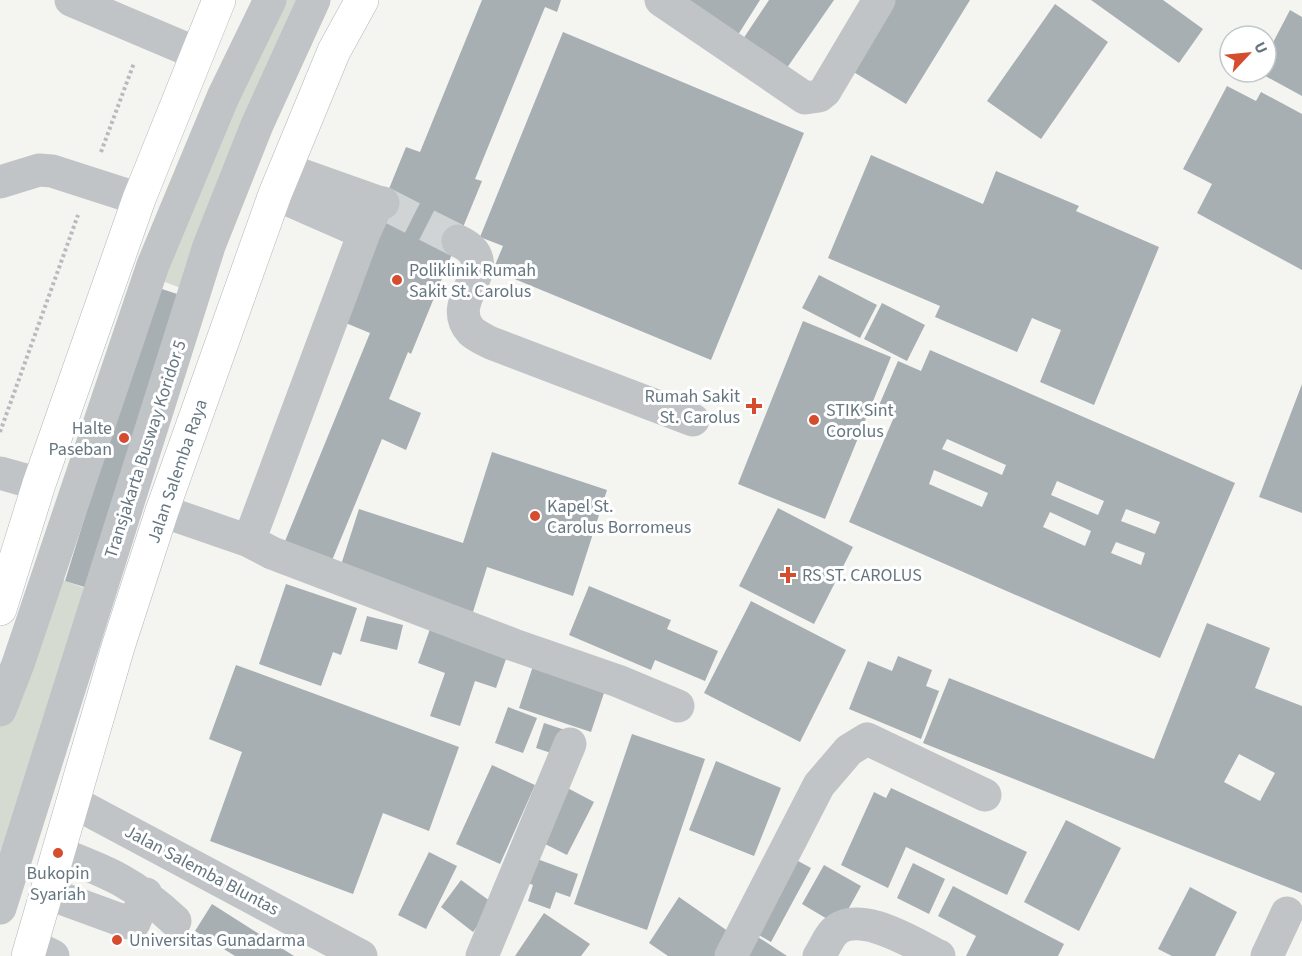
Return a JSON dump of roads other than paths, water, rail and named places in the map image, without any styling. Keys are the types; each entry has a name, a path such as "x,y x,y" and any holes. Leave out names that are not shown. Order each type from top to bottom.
{"main road":[{"path":"0,607 39,484 139,199 219,0"},
{"name":"Jalan Salemba Raya","path":"37,952 47,893 58,852 75,803 118,646 162,511 280,181 334,51 362,0"}],"street":[{"path":"71,0 196,54"},
{"path":"0,710 18,664 153,264 224,97 270,0"},
{"name":"Transjakarta Busway Koridor 5","path":"0,908 209,246 256,125 314,0"},
{"path":"661,0 805,98 810,99 825,91 879,0"},
{"path":"0,182 39,170 52,171 139,199"},
{"path":"249,541 364,233 380,202 280,181"},
{"path":"280,181 364,233"},
{"path":"458,240 471,247 477,255 478,266 464,304 464,316 472,333 491,343 693,420"},
{"path":"0,473 39,484"},
{"path":"162,511 249,541 272,553 514,645 618,681 678,706"},
{"path":"731,956 819,785 856,745 867,739 985,795"},
{"path":"482,956 570,744"},
{"name":"Jalan Salemba Bluntas","path":"75,803 361,956"},
{"path":"58,852 107,871 146,894 175,921"},
{"path":"47,893 129,923 134,923 138,919 146,894"},
{"path":"1267,956 1287,913"},
{"path":"819,956 835,932 847,925 862,923 939,956"}],"tunnel":[{"path":"383,203 458,241"}],"place":[{"name":"Poliklinik Rumah Sakit St. Carolus","path":"397,280"},
{"name":"Rumah Sakit St. Carolus","path":"754,406"},
{"name":"STIK Sint Corolus","path":"814,420"},
{"name":"Halte Paseban","path":"124,438"},
{"name":"Kapel St. Carolus Borromeus","path":"535,516"},
{"name":"RS ST. CAROLUS","path":"788,575"},
{"name":"Bukopin Syariah","path":"58,853"},
{"name":"Universitas Gunadarma","path":"117,940"}]}
